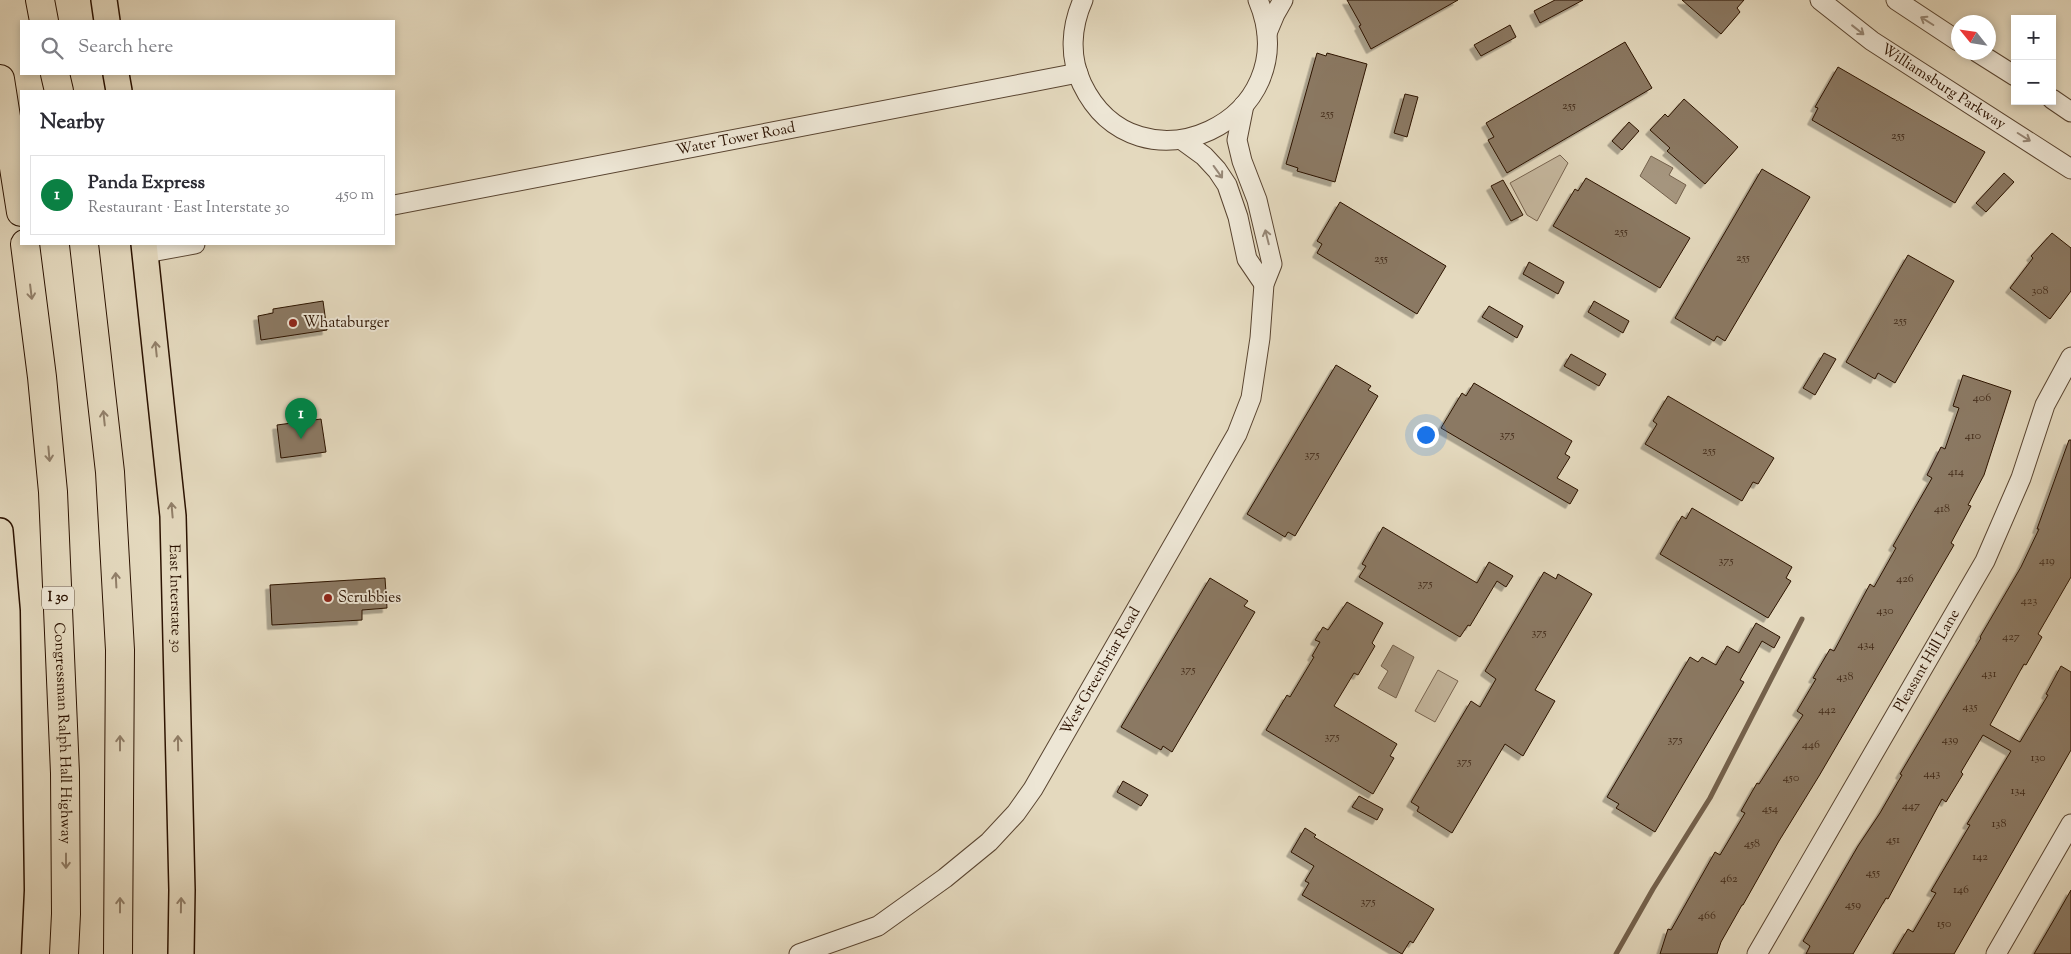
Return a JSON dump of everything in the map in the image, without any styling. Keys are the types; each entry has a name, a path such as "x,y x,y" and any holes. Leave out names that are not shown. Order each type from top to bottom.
{"highway":[{"path":"40,0 44,20"},
{"path":"55,75 59,90"},
{"path":"0,79 20,206"},
{"name":"Congressman Ralph Hall Highway","path":"25,245 42,377 53,492 65,773 66,914 64,954"},
{"path":"84,245 110,472 120,650 118,954"}],"main road":[{"path":"104,0 107,20"},
{"path":"116,75 119,90"},
{"name":"East Interstate 30","path":"145,249 173,516 182,890 181,954"},
{"path":"0,531 7,631 11,890 8,954"}],"street":[{"path":"1083,0 1076,16 1073,48 1078,73 1086,94 1096,107 1120,127 1150,138 1182,140 1198,136 1227,122 1244,105 1259,83 1267,50 1267,33 1258,0"},
{"path":"1267,33 1274,14 1283,0"},
{"name":"Williamsburg Parkway","path":"1820,0 1872,41 2071,169"},
{"path":"1896,0 1951,36"},
{"path":"1990,60 2011,73"},
{"name":"Water Tower Road","path":"395,205 1078,73"},
{"path":"2056,102 2071,112"},
{"name":"West Greenbriar Road","path":"799,954 878,926 945,878 989,842 1016,813 1033,789 1237,434 1251,398 1260,338 1264,284 1272,264 1257,200 1242,160 1237,140 1244,105"},
{"path":"1182,140 1204,156 1227,185 1238,217 1247,259 1264,284"},
{"path":"145,249 185,245"},
{"name":"Pleasant Hill Lane","path":"1757,954 1985,561 2022,478 2045,405 2069,362"},
{"path":"1996,954 2071,824"}],"shaded area":[{"path":"1560,155 1568,163 1537,221 1527,215 1510,183"},
{"path":"1651,156 1673,168 1669,175 1686,185 1676,204 1640,176"},
{"path":"1393,645 1414,657 1396,698 1378,688 1388,671 1381,666"},
{"path":"1438,670 1458,681 1435,722 1415,711"}],"building":[{"path":"1347,0 1458,0 1371,49 1359,26 1361,25"},
{"path":"1555,0 1583,0 1540,23 1534,11"},
{"path":"1682,0 1744,0 1737,8 1740,12 1721,34"},
{"path":"1510,25 1516,37 1481,56 1474,45"},
{"path":"1625,42 1652,88 1507,173 1488,140 1494,137 1486,123"},
{"path":"1317,53 1326,56 1327,53 1367,64 1335,182 1297,171 1298,168 1286,164"},
{"path":"1838,67 1985,152 1955,203 1812,120 1818,108 1815,107"},
{"path":"1405,94 1418,97 1407,137 1394,133"},
{"path":"1684,99 1738,147 1705,184 1667,151 1670,148 1650,130 1665,114 1668,117"},
{"path":"1629,122 1639,131 1622,150 1612,141"},
{"path":"1762,169 1810,197 1725,341 1717,336 1714,341 1675,318"},
{"path":"2004,173 2014,182 1986,212 1976,203"},
{"path":"1586,178 1690,238 1660,288 1553,226 1575,189 1578,191"},
{"path":"1503,180 1523,215 1511,221 1491,186"},
{"path":"1340,202 1446,266 1417,314 1317,253 1322,244 1317,241"},
{"path":"2052,233 2071,248 2071,291 2050,319 2010,288 2033,258 2031,256"},
{"path":"1908,255 1954,281 1895,383 1878,373 1875,379 1846,362"},
{"path":"1529,262 1564,282 1558,294 1523,274"},
{"name":"Whataburger","path":"323,301 327,330 261,340 258,316 273,313 273,309"},
{"path":"1594,301 1629,321 1623,333 1588,312"},
{"path":"1489,306 1523,326 1517,338 1482,317"},
{"path":"1824,353 1836,359 1815,395 1803,388"},
{"path":"1571,354 1606,374 1599,386 1564,366"},
{"path":"1336,365 1371,386 1368,390 1378,396 1295,536 1288,532 1285,537 1247,514"},
{"path":"1963,375 2011,391 1984,475 1968,505 1971,506 1951,543 1954,545 1779,841 1721,942 1717,954 1660,954 1668,929 1671,930 1715,852 1720,855 1745,813 1741,811 1757,783 1759,784 1803,715 1797,711 1816,679 1813,678 1830,649 1834,651 1870,584 1874,587 1896,548 1893,546 1932,478 1927,475 1941,447 1945,449 1959,408 1953,406"},
{"path":"1474,383 1572,441 1565,454 1570,457 1557,478 1578,490 1570,504 1441,428 1462,393 1466,396"},
{"path":"1668,396 1774,458 1758,484 1753,482 1742,501 1645,444 1657,424 1653,421"},
{"path":"321,419 326,452 281,458 277,425"},
{"path":"2069,440 2071,440 2071,577 2038,634 2042,637 2026,665 2024,664 1990,725 2020,742 2048,695 2046,694 2061,666 2071,672 2071,750 1954,954 1893,954 1908,929 1913,932 1936,893 1931,891 1970,825 1967,824 2011,751 1983,735 1961,772 1963,774 1946,802 1942,799 1888,899 1886,898 1853,954 1806,954 1810,946 1803,941 1858,846 1880,813 1902,775 1900,774 2021,567 2039,529 2037,529"},
{"path":"1692,508 1792,567 1786,578 1791,581 1768,618 1660,554 1682,516 1686,519"},
{"path":"1383,527 1477,583 1489,562 1513,576 1506,587 1497,581 1470,626 1468,625 1460,637 1359,577 1366,566 1362,564"},
{"path":"1544,572 1556,579 1558,574 1592,594 1535,690 1555,701 1523,756 1505,744 1452,833 1417,811 1419,807 1411,802 1471,701 1480,707 1496,679 1485,671"},
{"name":"Scrubbies","path":"385,578 387,608 362,610 362,620 272,625 270,585"},
{"path":"1210,578 1248,601 1244,606 1255,612 1172,752 1163,746 1161,750 1121,727"},
{"path":"1347,602 1383,623 1372,643 1375,646 1358,675 1354,673 1334,706 1397,744 1390,756 1394,758 1373,794 1266,730 1287,695 1290,697 1314,657 1312,656 1320,642 1315,640 1323,627 1328,630"},
{"path":"1756,623 1780,637 1774,648 1762,641 1740,680 1744,682 1655,832 1616,808 1619,804 1607,797 1690,657 1698,662 1702,657 1716,665 1727,646 1739,653"},
{"path":"1123,781 1148,795 1141,806 1117,792"},
{"path":"1359,796 1383,809 1377,820 1352,807"},
{"path":"1305,828 1316,835 1314,837 1434,909 1413,943 1410,941 1402,954 1302,895 1309,883 1305,881 1314,866 1291,852"},
{"path":"2071,890 2071,954 2034,954 2055,918"}],"waterway":[{"path":"1616,954 1653,889 1710,798 1802,619"}],"place":[{"name":"Whataburger","path":"293,323"},
{"name":"Panda Express","path":"301,439"},
{"name":"Scrubbies","path":"328,598"}]}
